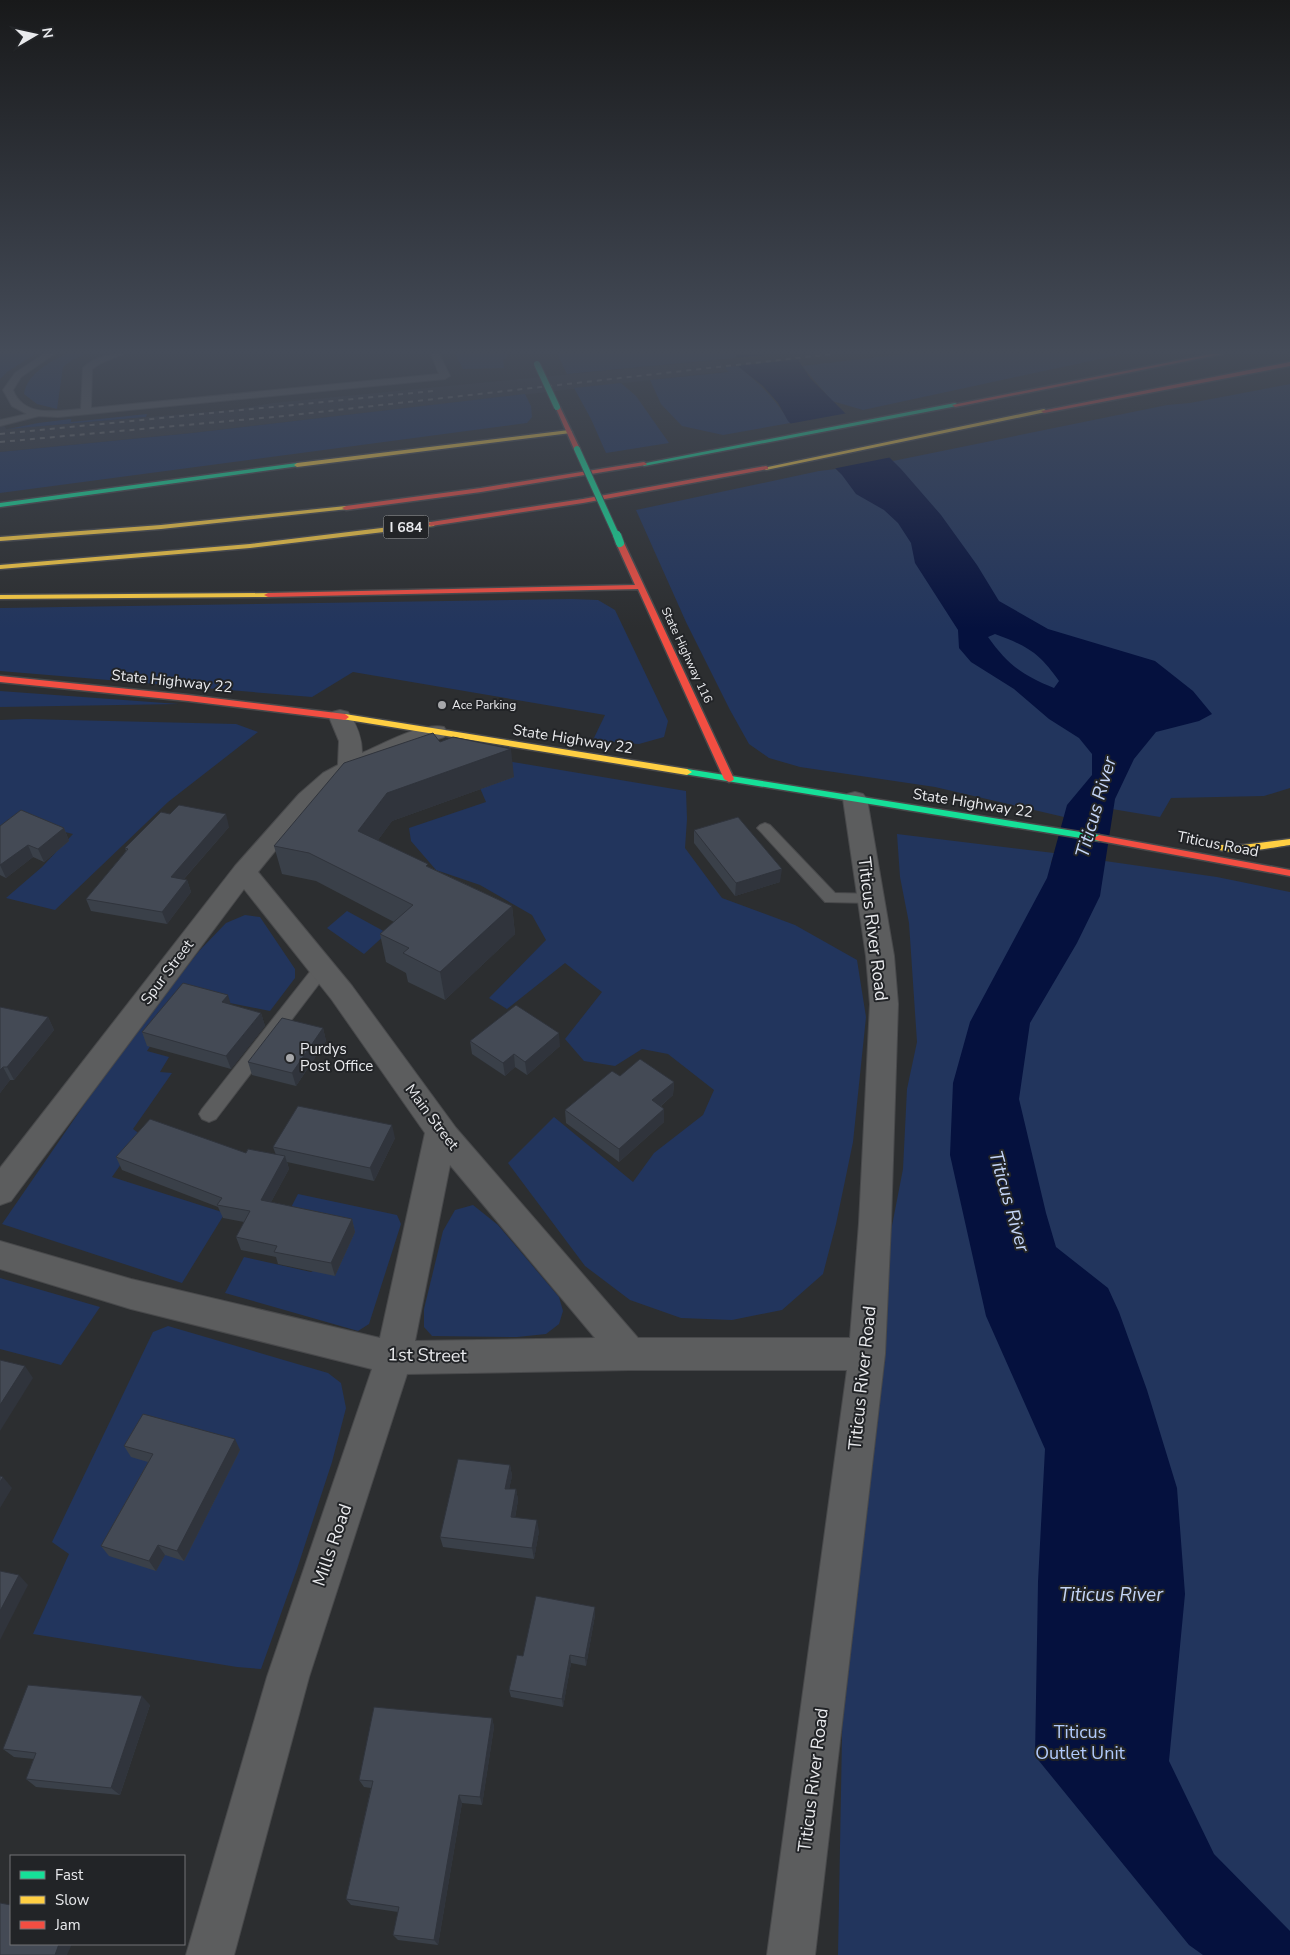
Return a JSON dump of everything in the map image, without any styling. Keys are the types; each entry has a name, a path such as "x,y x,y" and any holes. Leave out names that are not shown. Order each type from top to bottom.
{"main road":[{"path":"0,505 367,455 453,445"},
{"name":"State Highway 116","path":"575,445 729,779"},
{"name":"I 684","path":"0,539 184,524 416,499 533,482 747,445"},
{"name":"I 684","path":"0,567 173,553 427,524 653,489 876,445"},
{"path":"0,597 288,595 641,587"},
{"name":"State Highway 22","path":"0,679 178,696 340,717 1140,844"},
{"path":"1140,844 1197,849 1290,842"},
{"name":"Titicus Road","path":"1140,844 1290,873"}],"street":[{"path":"340,717 349,733 353,748 349,768"},
{"name":"Spur Street","path":"0,1192 244,872 306,799 331,778 349,768 402,743 436,732"},
{"name":"Titicus River Road","path":"791,1955 866,1354 875,1223 884,1004 880,956 855,799"},
{"name":"Main Street","path":"244,872 342,993 441,1132 630,1354"},
{"name":"Mills Road","path":"210,1955 288,1677 394,1358 441,1132"},
{"name":"1st Street","path":"0,1255 131,1294 394,1358 630,1354 866,1354"}],"lane":[{"path":"765,828 831,898 871,898"},
{"path":"209,1114 322,968"}],"shaded area":[{"path":"0,445 68,445 0,452"}],"green space":[{"path":"68,445 360,445 0,493 0,452"},
{"path":"603,445 655,445 606,453"},
{"path":"970,445 1290,445 1290,788 1264,796 1171,798 1160,817 1070,802 1064,817 935,787 800,767 769,758 749,744 686,622 636,510 819,471 836,469 839,472"},
{"path":"598,600 615,610 668,721 664,737 639,744 593,740 605,715 353,672 312,697 0,671 0,608"},
{"path":"0,691 179,704 0,707"},
{"path":"0,720 236,724 258,732 168,802 55,910 6,898 42,867 73,834 21,821 0,836"},
{"path":"507,761 686,791 685,848 722,898 795,925 857,960 866,1017 853,1142 836,1224 823,1274 782,1310 732,1320 681,1318 630,1300 585,1266 508,1163 554,1117 633,1182 654,1153 703,1115 714,1090 668,1054 642,1049 615,1066 584,1061 565,1039 602,992 565,963 507,1009 489,998 546,940 532,915 480,885 436,870 411,841 409,828 486,802 480,788"},
{"name":"Titicus Outlet Unit","path":"897,834 1054,853 1051,863 1103,871 1105,861 1217,877 1290,892 1290,1955 838,1955 844,1628 890,1236 903,1169 907,1089 917,1042 909,923 900,877"},
{"path":"347,911 387,933 364,954 327,928"},
{"path":"245,915 260,917 295,969 295,978 270,1011 185,994 147,1051 169,1057 160,1072 172,1073 133,1129 141,1135 112,1177 225,1213 182,1283 2,1224 128,1041 200,950 226,923"},
{"path":"298,1194 397,1215 401,1224 369,1324 358,1331 225,1293 244,1257 311,1272 342,1256 285,1219"},
{"path":"473,1205 498,1225 559,1297 563,1311 559,1324 546,1334 517,1337 432,1336 424,1327 424,1309 443,1231 455,1210"},
{"path":"0,1278 100,1307 61,1365 0,1349"},
{"path":"168,1326 328,1373 341,1383 346,1408 332,1462 297,1569 261,1669 237,1667 33,1634 69,1554 52,1542 153,1332"}],"water":[{"name":"Titicus River","path":"812,445 877,445 901,469 941,515 977,565 999,601 1048,629 1155,661 1193,691 1212,714 1199,721 1156,732 1134,759 1115,799 1100,896 1077,943 1030,1023 1019,1099 1056,1247 1108,1288 1119,1312 1147,1390 1177,1488 1185,1594 1169,1761 1214,1854 1290,1931 1290,1955 1203,1955 1189,1945 1035,1756 1038,1582 1045,1449 986,1316 950,1155 953,1083 970,1022 1047,878 1067,805 1092,775 1092,754 1079,738 1049,719 1014,689 971,662 959,648 958,630 915,563 911,543 898,523 884,510 856,494 842,475","holes":["995,634 1032,651 1052,671 1059,681 1054,688 1024,674 1016,668 1002,655 988,637"]}],"pier":[{"path":"809,445 880,445 892,457 832,469"}],"building":[{"path":"433,733 440,742 453,737 511,749 387,793 358,831 428,864 426,866 512,906 440,972 403,953 409,948 380,934 413,905 309,853 274,846 344,763"},
{"path":"179,805 226,814 171,877 187,880 162,912 86,899 128,849 125,848 161,812 170,814"},
{"path":"21,810 64,828 38,849 28,845 0,865 0,826"},
{"path":"738,817 782,869 736,883 694,830"},
{"path":"183,983 228,995 222,1002 261,1013 226,1056 142,1032"},
{"path":"516,1005 559,1033 525,1062 514,1054 503,1063 470,1041"},
{"path":"0,1007 48,1017 7,1067 3,1067 0,1070"},
{"path":"282,1018 323,1028 292,1073 248,1062"},
{"path":"640,1059 674,1082 652,1100 664,1109 619,1149 565,1110 612,1071 620,1076"},
{"path":"298,1106 392,1125 370,1168 273,1147"},
{"path":"150,1119 246,1153 248,1149 285,1156 261,1200 352,1219 331,1263 274,1252 277,1246 236,1237 250,1211 217,1205 222,1198 116,1157"},
{"path":"0,1360 25,1366 0,1405"},
{"path":"143,1414 235,1439 177,1551 158,1545 149,1561 101,1546 153,1454 124,1446"},
{"path":"458,1459 510,1465 505,1489 516,1489 511,1517 537,1520 532,1548 440,1537"},
{"path":"0,1571 19,1575 0,1611"},
{"path":"536,1596 595,1607 585,1658 570,1655 562,1699 509,1690 517,1655 523,1656"},
{"path":"28,1685 142,1696 111,1788 26,1779 36,1753 3,1749"},
{"path":"374,1707 492,1718 480,1797 459,1795 434,1940 393,1935 399,1907 346,1899 373,1781 359,1780"},
{"path":"0,1903 10,1905 10,1945 59,1945 55,1955 0,1955"}],"traffic: fast":[{"path":"644,464 743,445"},
{"path":"577,449 620,543"},
{"path":"0,505 297,465"},
{"path":"687,772 1099,838"}],"traffic: slow":[{"path":"297,465 460,445"},
{"path":"766,468 877,445"},
{"path":"0,539 161,527 346,508"},
{"path":"0,567 250,546 431,524"},
{"path":"0,597 268,595"},
{"path":"345,717 687,772"},
{"path":"1221,848 1243,848 1290,842"}],"traffic: jam":[{"path":"575,445 577,449"},
{"path":"346,508 481,490 644,464"},
{"path":"431,524 583,501 766,468"},
{"path":"620,543 729,779"},
{"path":"268,595 641,587"},
{"path":"0,679 188,698 345,717"},
{"path":"1099,838 1290,873"}],"place":[{"name":"Ace Parking","path":"442,705"},
{"name":"Purdys Post Office","path":"290,1058"}]}
